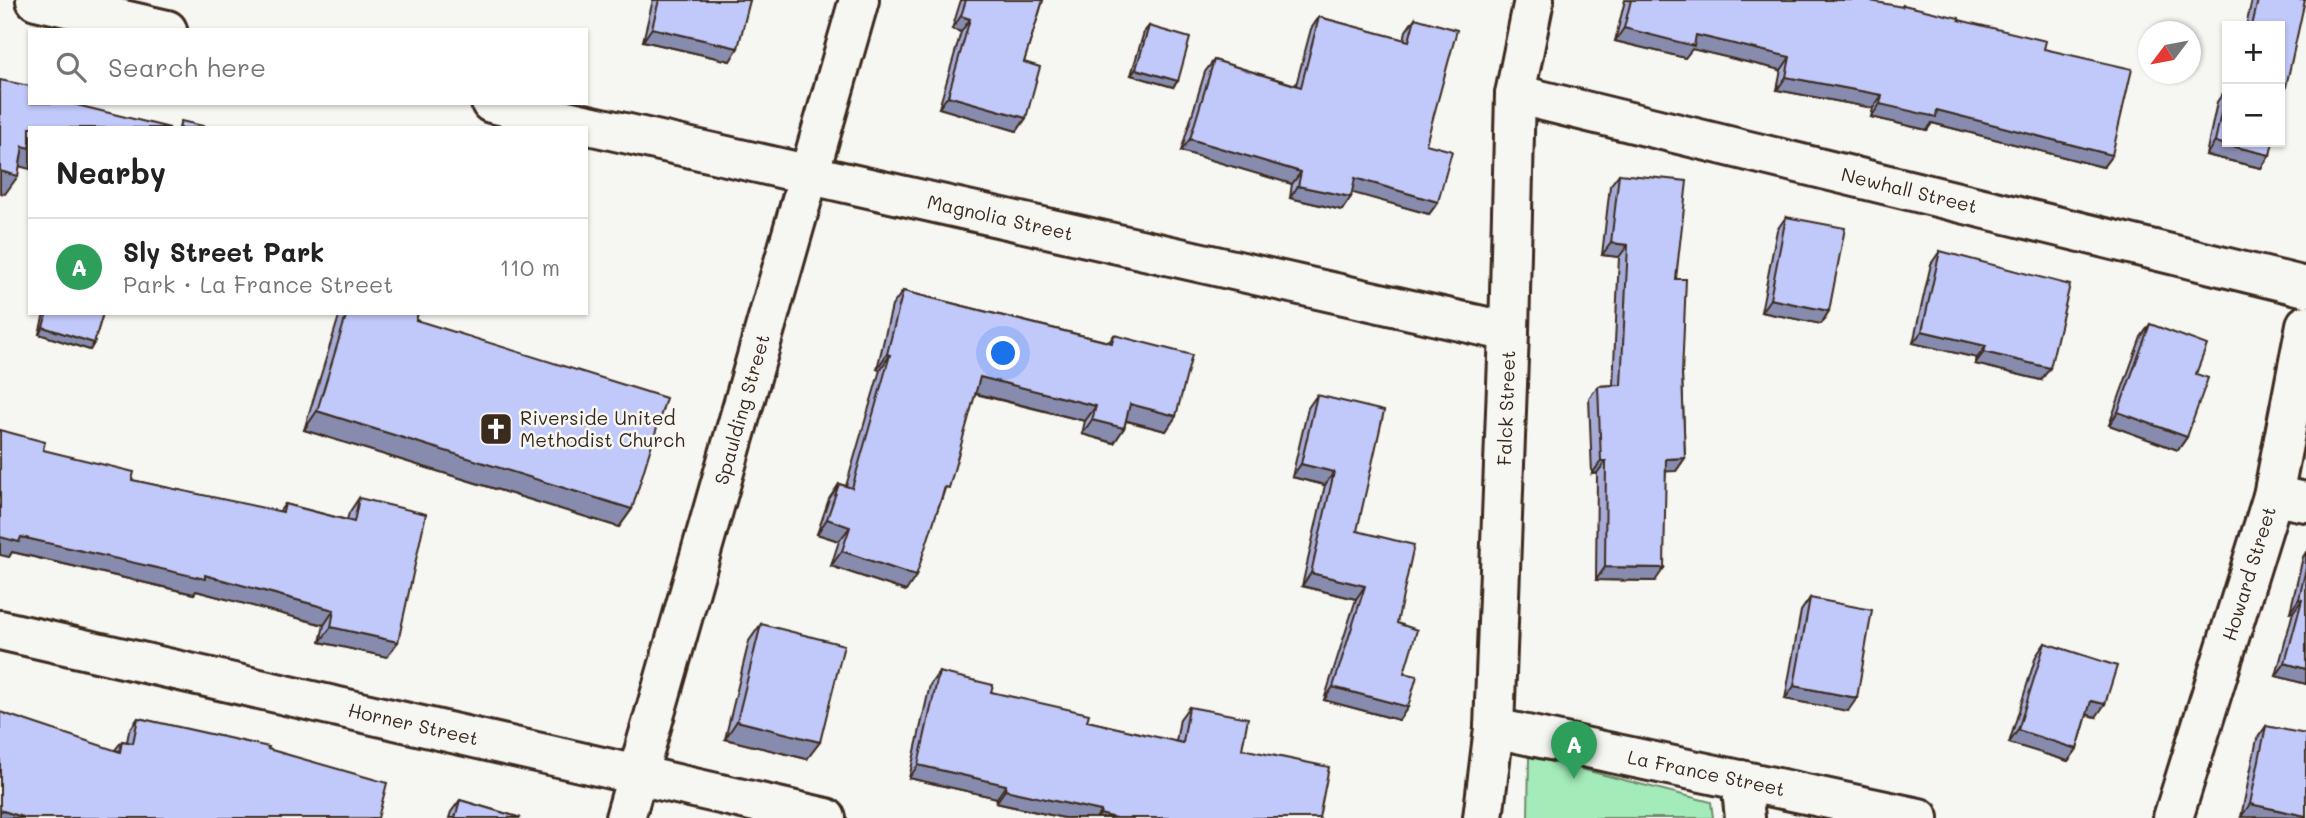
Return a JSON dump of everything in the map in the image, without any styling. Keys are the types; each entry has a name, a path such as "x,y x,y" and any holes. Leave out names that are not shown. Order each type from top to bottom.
{"street":[{"path":"36,0 158,28"},
{"name":"Spaulding Street","path":"625,818 859,0"},
{"name":"Falck Street","path":"1483,818 1494,729 1509,332 1514,94 1534,0"},
{"name":"Newhall Street","path":"1514,94 2306,287"},
{"name":"Magnolia Street","path":"500,105 1509,332"},
{"name":"Howard Street","path":"2173,818 2289,499 2306,326"},
{"name":"Horner Street","path":"0,630 826,818"},
{"name":"La France Street","path":"1494,729 1919,818"},
{"path":"1741,779 1745,818"}],"green space":[{"path":"1529,756 1711,802 1713,818 1528,818"}],"building":[{"path":"659,0 750,0 738,48 652,28"},
{"path":"966,0 1043,0 1024,62 1040,67 1026,118 948,96 970,19 961,16"},
{"path":"1631,0 1865,0 1902,7 1903,5 2046,41 2044,49 2132,69 2112,155 1937,110 1936,117 1880,104 1882,95 1786,77 1790,57 1696,35 1694,46 1624,28"},
{"path":"2258,0 2305,0 2285,91 2285,21 2253,21"},
{"path":"1319,17 1409,41 1415,18 1457,30 1426,144 1452,151 1438,202 1355,178 1351,197 1298,186 1301,172 1190,139 1214,60 1301,87"},
{"path":"1149,26 1190,38 1178,81 1136,69"},
{"path":"0,80 28,86 28,105 77,105 162,126 28,126 28,147 23,146 18,176 0,171"},
{"path":"2222,108 2222,144 2215,142"},
{"path":"181,121 203,126 180,126"},
{"path":"2236,147 2272,147 2270,155"},
{"path":"1619,174 1687,181 1676,279 1686,279 1682,374 1685,458 1666,459 1664,568 1605,567 1606,461 1601,461 1598,386 1621,385 1628,245 1611,243"},
{"path":"1786,217 1845,228 1829,311 1770,299"},
{"path":"1940,251 2070,285 2050,368 1984,352 1986,346 1922,331"},
{"path":"903,291 1112,343 1114,335 1192,355 1176,416 1130,404 1124,428 1092,420 1096,406 980,377 949,488 945,487 916,576 842,551 850,527 827,519 839,484 852,488 890,355 887,354"},
{"path":"46,315 102,315 94,343 43,327"},
{"path":"346,315 417,315 416,320 666,398 632,509 317,411"},
{"path":"2150,324 2207,345 2196,374 2208,378 2187,437 2118,412"},
{"path":"1317,395 1384,411 1357,531 1414,545 1397,623 1417,630 1404,673 1417,676 1408,707 1333,687 1365,586 1311,573 1334,472 1301,464"},
{"path":"0,430 45,442 43,450 134,472 132,480 283,512 285,504 354,522 359,498 426,514 398,642 331,627 334,610 205,575 205,579 21,537 19,542 0,537"},
{"path":"2306,568 2306,669 2285,663 2302,600 2299,599"},
{"path":"1810,598 1872,610 1857,698 1794,686"},
{"path":"761,624 844,645 820,742 737,721"},
{"path":"2045,643 2117,666 2105,704 2091,701 2077,749 2018,730"},
{"path":"939,672 993,685 991,692 1089,714 1087,721 1183,743 1189,707 1248,718 1242,749 1329,767 1319,818 1116,818 1100,814 1101,811 1005,790 1006,785 918,765"},
{"path":"0,712 120,752 122,741 133,743 138,718 269,747 268,749 387,783 378,818 26,818 0,810"},
{"path":"2266,726 2306,734 2306,816 2250,804"},
{"path":"460,800 521,818 455,818"}],"place":[{"name":"Riverside United Methodist Church","path":"496,429"},
{"name":"Sly Street Park","path":"1574,779"}]}
